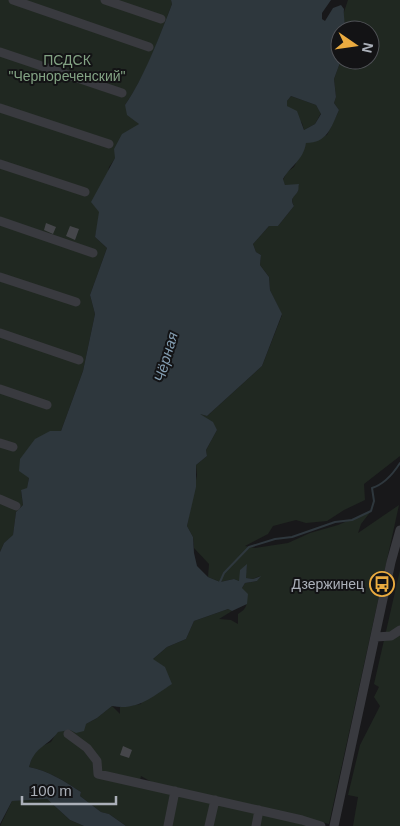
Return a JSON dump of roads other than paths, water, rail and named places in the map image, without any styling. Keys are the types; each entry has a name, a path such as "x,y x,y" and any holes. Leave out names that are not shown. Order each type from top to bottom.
{"street":[{"path":"13,0 149,46"},
{"path":"105,0 161,19"},
{"path":"0,52 122,94"},
{"path":"0,108 109,144"},
{"path":"0,164 84,192"},
{"path":"0,221 93,253"},
{"path":"0,277 76,302"},
{"path":"0,333 79,360"},
{"path":"0,389 46,405"},
{"path":"0,443 13,447"},
{"path":"0,500 16,506"},
{"path":"334,826 400,530"},
{"path":"389,576 400,554"},
{"path":"376,637 391,636 400,630"},
{"path":"68,734 88,748 97,761 98,774 259,810 301,823 321,826"},
{"path":"168,826 175,791"},
{"path":"209,826 215,800"},
{"path":"256,826 259,810"}],"water":[{"name":"Чёрная","path":"171,0 331,0 322,13 322,19 325,21 333,8 341,5 344,9 345,20 330,20 330,70 337,70 334,79 336,97 334,103 339,110 324,137 306,143 300,159 283,179 285,185 299,184 298,191 292,199 294,206 278,226 269,226 253,244 256,252 261,255 260,265 269,277 270,290 282,314 262,366 207,416 200,414 213,422 217,430 206,450 207,456 196,465 196,487 187,526 193,537 197,566 208,577 220,582 234,579 239,581 240,570 247,564 246,578 253,579 261,576 257,581 245,583 242,588 248,594 247,604 232,611 228,609 194,621 186,639 167,647 153,659 165,667 172,684 137,705 112,706 86,724 84,731 76,733 70,730 58,732 31,760 29,767 50,774 69,784 81,792 80,796 101,812 109,814 126,826 84,826 70,820 47,799 12,801 0,824 0,552 4,543 13,535 16,512 23,505 21,490 27,488 29,478 19,471 20,459 35,439 50,431 61,431 83,371 95,314 90,295 107,248 95,237 99,212 91,202 115,158 114,149 122,134 139,124 127,115 125,105 145,69 172,4","holes":["291,96 316,105 321,114 315,124 304,130 297,111 287,106 287,101"]}],"waterway":[{"path":"220,582 224,573 249,547 275,539 292,537 335,522 352,520 371,511 374,501 372,488 388,478 400,463"}],"place":[{"name":"Дзержинец","path":"382,584"}],"park label":[{"name":"ПСДСК \"Чернореченский\"","path":"67,68"}]}
